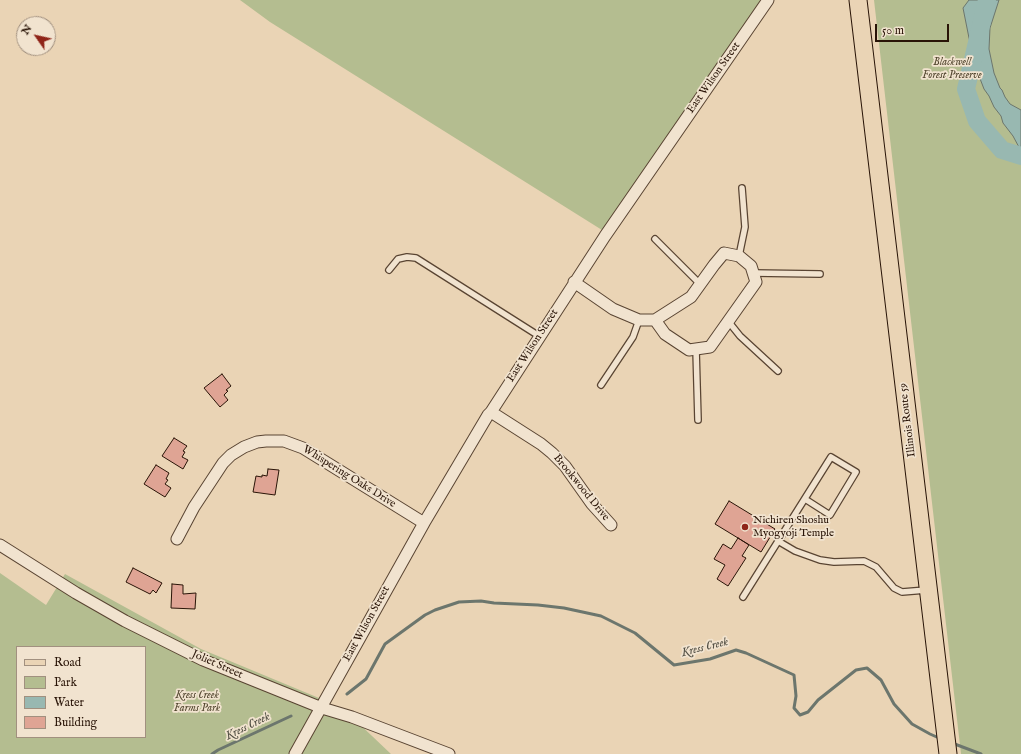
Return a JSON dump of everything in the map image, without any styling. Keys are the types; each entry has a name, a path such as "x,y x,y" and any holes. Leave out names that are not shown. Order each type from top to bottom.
{"main road":[{"name":"Illinois Route 59","path":"858,0 948,753"}],"street":[{"name":"East Wilson Street","path":"295,754 424,523 488,415 605,236 768,0"},
{"path":"574,282 614,309 639,320 655,320 691,297 724,253 739,256 751,266 756,282 710,347 689,350 665,334 655,320"},
{"name":"Brookwood Drive","path":"491,412 552,452 565,466 592,504 611,525"},
{"name":"Whispering Oaks Drive","path":"177,539 194,507 223,463 231,455 244,447 257,442 266,441 284,441 303,448 424,523"},
{"name":"Joliet Street","path":"0,545 76,593 125,621 203,660 322,708 352,717 449,754"}],"lane":[{"path":"739,256 745,227 742,188"},
{"path":"655,239 700,284"},
{"path":"389,270 398,259 407,257 416,258 539,336"},
{"path":"753,273 820,274"},
{"path":"601,385 633,337 639,320"},
{"path":"728,321 740,336 778,371"},
{"path":"696,349 698,420"},
{"path":"743,597 778,541 831,458 856,472 830,515 805,499"},
{"path":"778,541 795,552 820,560 834,562 864,561 876,567 894,588 902,592 928,590"}],"green space":[{"path":"240,0 763,0 602,230 270,22"},
{"name":"Blackwell Forest Preserve","path":"874,0 1021,0 1021,754 961,754"},
{"name":"Kress Creek Farms Park","path":"0,573 46,605 65,574 201,649 319,698 352,717 391,754 0,754"}],"water":[{"path":"969,0 999,0 990,28 989,49 994,73 1000,88 1010,104 1021,110 1021,151 984,89 974,63 963,8"}],"building":[{"path":"222,374 231,386 226,390 228,391 224,395 228,400 220,407 204,388"},
{"path":"174,438 187,446 183,451 185,452 182,457 188,460 183,469 162,456"},
{"path":"156,465 169,473 166,479 168,480 165,484 171,488 165,497 144,484"},
{"path":"268,469 279,470 275,495 253,492 256,476 267,476"},
{"name":"Nichiren Shoshu Myogyoji Temple","path":"729,501 775,529 761,552 715,524"},
{"path":"738,538 749,545 742,556 746,558 728,586 717,579 725,565 714,559 723,544 731,549"},
{"path":"133,568 162,583 156,593 153,590 150,594 126,582"},
{"path":"172,584 183,585 183,594 196,593 195,609 171,608"}],"waterway":[{"path":"987,0 966,89 977,121 1002,150 1021,156"},
{"name":"Kress Creek","path":"347,694 366,679 385,644 425,615 435,610 459,602 481,601 538,605 564,608 601,616 635,633 674,665 710,659 736,650 746,653 794,675 796,696 794,708 800,715 808,712 818,700 856,670 867,668 881,680 894,704 912,724 939,738"},
{"name":"Kress Creek","path":"212,754 291,716"},
{"name":"Kress Creek","path":"952,743 981,754"}],"place":[{"name":"Nichiren Shoshu Myogyoji Temple","path":"745,527"}]}
